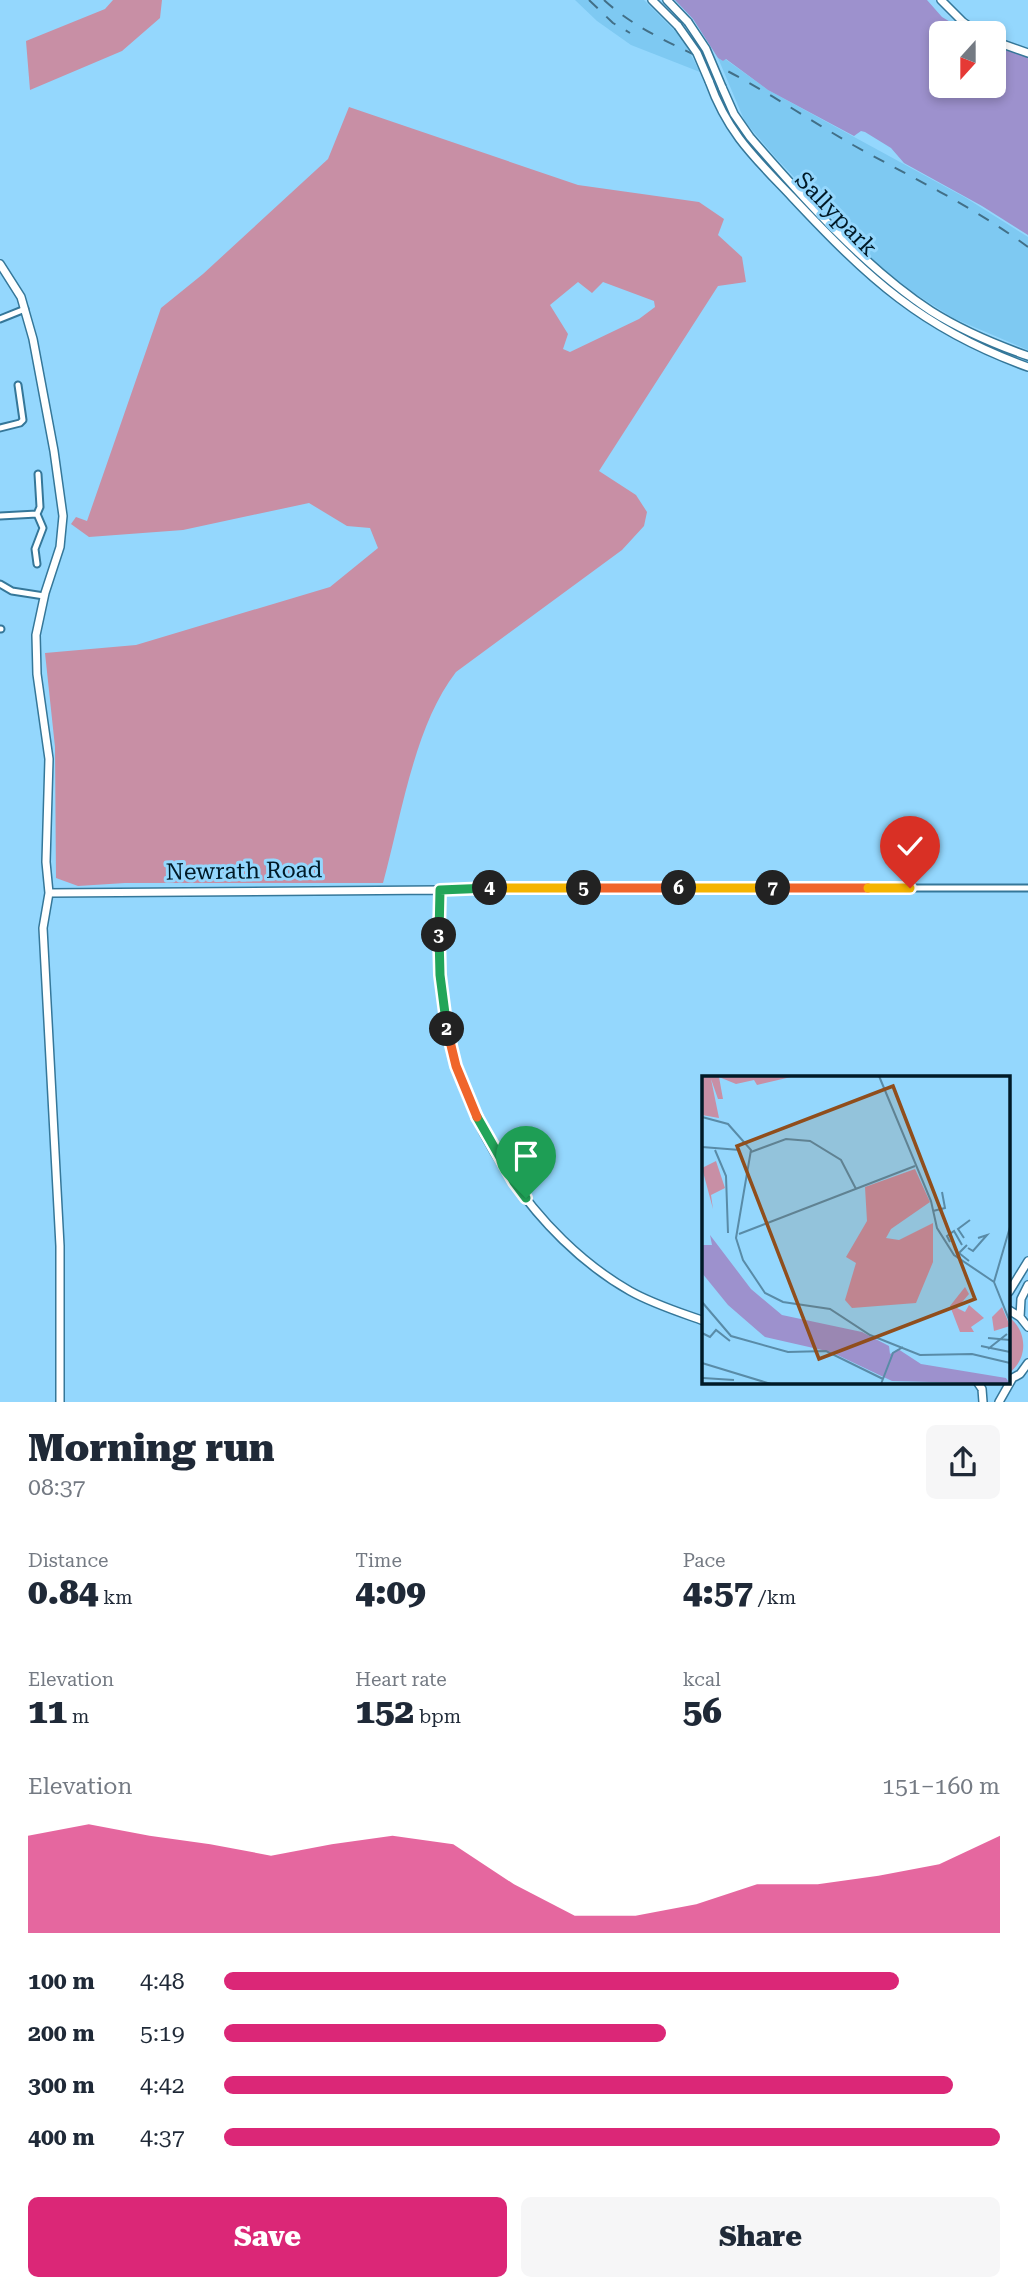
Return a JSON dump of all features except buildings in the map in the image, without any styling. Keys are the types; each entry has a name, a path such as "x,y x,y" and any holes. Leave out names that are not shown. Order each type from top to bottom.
{"street":[{"name":"Sallypark","path":"652,0 678,26 696,52 723,116 740,141 861,268 904,304 940,328 990,353 1028,367"},
{"name":"Sallypark","path":"667,0 688,22 706,49 734,114 750,137 871,264 911,297 943,318 985,340 1028,356"},
{"path":"941,0 962,21"},
{"path":"1006,45 1028,52"},
{"path":"0,264 19,294 24,309 41,380 63,516 60,547 37,627 35,658 50,759 46,862 49,893 43,928 60,1246 60,1402"},
{"path":"0,319 24,309"},
{"path":"0,428 20,424 23,420 18,384"},
{"path":"37,564 35,549 43,528 37,514 40,507 38,474"},
{"path":"0,516 37,514"},
{"path":"0,584 12,591 44,596"},
{"path":"702,1320 630,1291 596,1268 539,1214 514,1182 490,1143 464,1091 444,1014 440,975 440,890 1028,888"},
{"name":"Newrath Road","path":"49,893 440,890"},
{"path":"1010,1290 1028,1261"},
{"path":"1020,1317 1021,1299 1028,1285"},
{"path":"1010,1311 1028,1327"},
{"path":"1010,1380 1024,1374 1028,1363"},
{"path":"979,1384 983,1402"},
{"path":"999,1402 1008,1384"}],"shaded area":[{"path":"113,0 162,0 160,18 122,51 30,90 26,41 105,9"},
{"path":"575,0 644,0 682,38 700,72 631,45 597,21"},
{"path":"675,0 927,0 949,21 929,21 929,98 1006,98 1006,50 1028,55 1028,235 904,163 891,148 865,132 861,131 854,136 768,90 726,59 723,61 718,58 693,19"},
{"path":"718,58 723,61 725,59 768,90 966,198 1028,237 1028,350 953,318 914,293 877,264 745,122"},
{"path":"349,107 578,185 699,202 724,219 718,235 742,257 746,282 718,286 599,471 636,495 647,512 644,526 622,550 456,672 442,694 429,719 410,773 383,883 125,883 78,886 56,878 55,747 45,653 136,645 330,587 378,548 370,528 347,526 309,503 183,530 89,537 71,524 76,517 87,521 161,308 203,274 328,159","holes":["578,282 592,293 603,282 654,301 655,307 639,319 570,352 563,349 568,334 550,305"]},
{"path":"1010,1318 1020,1330 1023,1345 1020,1360 1010,1372"}],"railway":[{"path":"589,0 613,23 630,33"},
{"path":"604,0 634,23 748,82 853,145 964,205 1028,247"}],"route":[{"path":"526,1198 490,1143 464,1091 456,1066 444,1014 440,975 440,890 910,888"}]}
